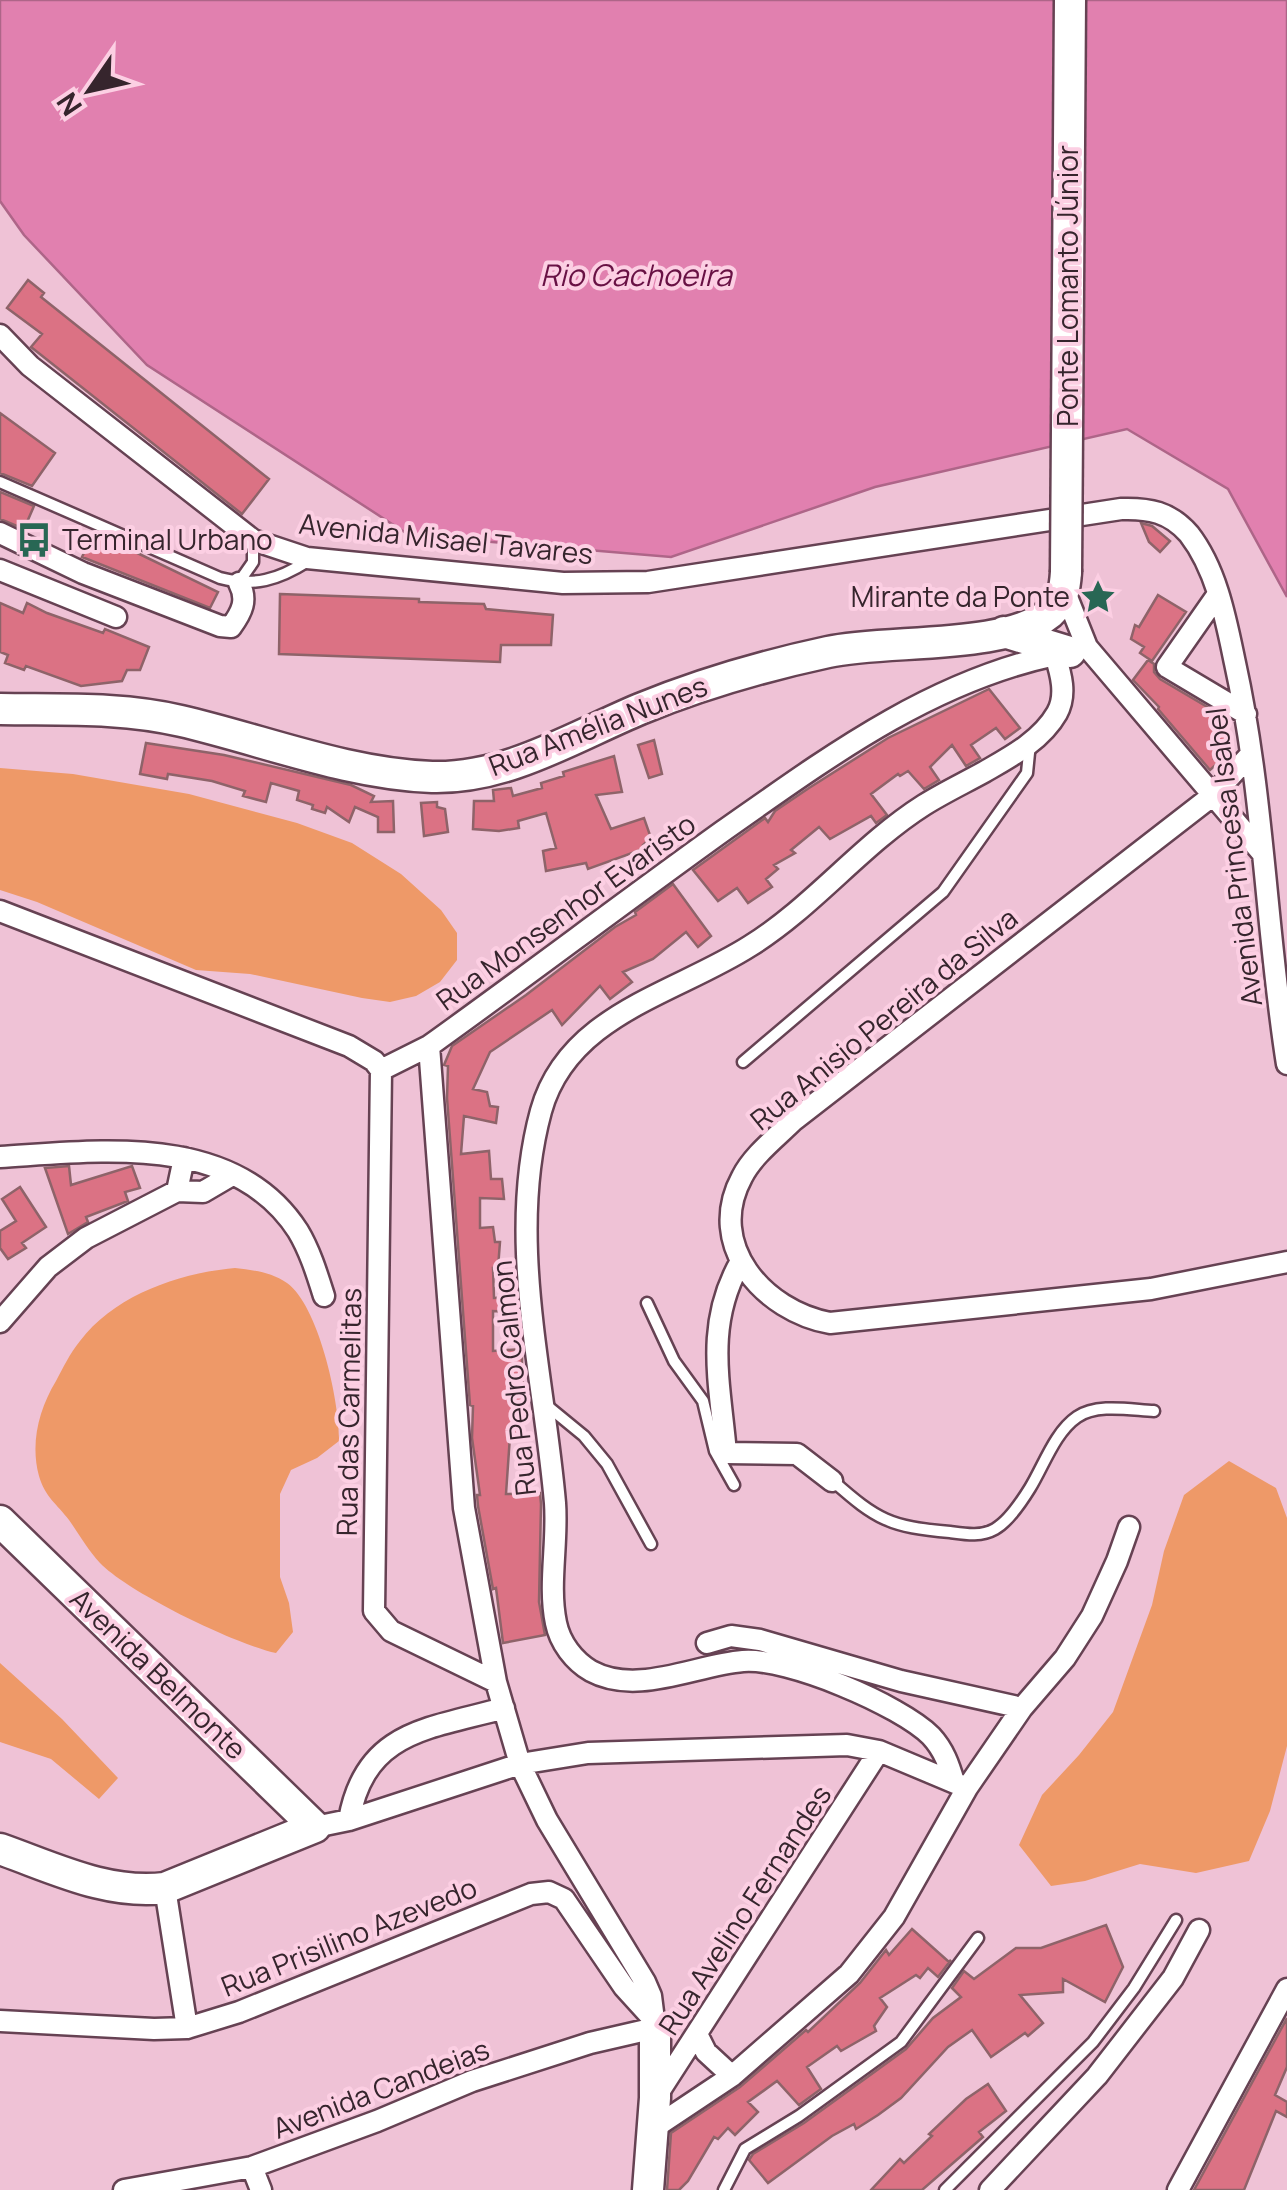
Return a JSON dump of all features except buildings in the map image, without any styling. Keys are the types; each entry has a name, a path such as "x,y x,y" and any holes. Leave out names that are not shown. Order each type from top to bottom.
{"main road":[{"name":"Ponte Lomanto Júnior","path":"1065,582 1070,0"},
{"name":"Rua Amélia Nunes","path":"0,710 121,710 178,720 350,765 432,777 480,773 523,761 710,682 771,664 834,650 1004,632 1035,622 1050,612 1065,582"},
{"path":"1004,632 1071,652"},
{"name":"Avenida Belmonte","path":"0,1521 315,1827"},
{"path":"0,1850 104,1886 124,1890 165,1888 315,1827"},
{"path":"648,2190 655,2024"}],"street":[{"name":"Avenida Misael Tavares","path":"0,335 30,366 253,540 313,559 563,583 648,582 1121,509 1148,508 1168,516 1188,533"},
{"path":"0,532 83,572 220,626 231,627 240,615 244,602 238,583"},
{"name":"Avenida Princesa Isabel","path":"1188,533 1202,554 1218,594 1246,714 1287,1064"},
{"path":"0,570 116,617"},
{"path":"1065,582 1071,652 1260,826"},
{"path":"1218,594 1166,667 1246,714"},
{"name":"Rua Pedro Calmon","path":"960,1785 942,1749 912,1720 885,1704 786,1666 744,1661 634,1680 591,1671 571,1655 557,1626 555,1504 530,1294 528,1164 549,1083 579,1044 644,1000 758,941 921,806 1019,752 1057,713 1063,694 1061,672 1071,652"},
{"name":"Rua Monsenhor Evaristo","path":"655,2024 645,1982 547,1820 520,1764 496,1682 464,1508 430,1046 836,750 953,687 996,670 1071,652"},
{"name":"Rua Anisio Pereira da Silva","path":"1251,754 1219,790 794,1120 743,1174 732,1206 732,1233 741,1261 758,1287 780,1306 804,1318 830,1323 1151,1289 1287,1262"},
{"path":"1219,790 1263,854"},
{"path":"0,911 348,1046 374,1061 381,1070 430,1046"},
{"name":"Rua das Carmelitas","path":"381,1070 374,1611 391,1631 496,1682"},
{"path":"0,1157 128,1150 184,1158 232,1175 277,1204 298,1232 324,1296"},
{"path":"177,1192 184,1158"},
{"path":"0,1322 48,1267 86,1238 177,1192 203,1192 232,1175"},
{"path":"741,1261 724,1296 716,1328 726,1453 797,1454 832,1480"},
{"path":"654,2113 732,2076 850,1974 894,1917 960,1785 1065,1658 1092,1616 1118,1561 1128,1527"},
{"path":"708,1643 738,1636 760,1640 901,1681 1022,1708"},
{"path":"348,1820 362,1774 380,1752 408,1735 504,1708"},
{"name":"Rua Avelino Fernandes","path":"315,1827 348,1820 520,1764 588,1753 847,1744 879,1751 960,1785"},
{"name":"Rua Avelino Fernandes","path":"654,2113 698,2036 879,1751"},
{"path":"165,1888 188,2028"},
{"name":"Rua Prisilino Azevedo","path":"0,2020 154,2030 188,2028 239,2012 537,1892 557,1894 564,1900 624,1987 655,2024"},
{"path":"990,2190 1097,2076 1173,1978 1200,1930"},
{"path":"1178,2190 1287,1990"},
{"name":"Avenida Candeias","path":"124,2190 208,2183 472,2082 655,2024"},
{"path":"698,2036 706,2052 732,2076"},
{"path":"252,2168 261,2190"}],"lane":[{"path":"0,482 238,583 288,574 313,559"},
{"path":"238,583 253,562 253,540"},
{"path":"743,1062 942,892 1026,773 1030,742"},
{"path":"648,1303 674,1361 703,1401 715,1451 734,1485"},
{"path":"540,1401 584,1436 606,1464 651,1544"},
{"path":"832,1480 866,1510 891,1524 981,1534 998,1528 1010,1515 1057,1440 1079,1416 1104,1410 1154,1411"},
{"path":"945,2190 1093,2042 1134,1988 1176,1920"},
{"path":"724,2190 745,2149 799,2116 902,2042 978,1938"}],"shaded area":[{"path":"0,768 73,774 189,794 297,823 352,843 401,874 441,910 457,933 457,960 440,982 416,996 390,1002 362,998 250,974 196,970 0,890"},
{"path":"235,1268 275,1276 298,1295 318,1333 338,1424 339,1441 317,1458 291,1470 280,1494 280,1577 293,1632 276,1653 184,1616 114,1575 96,1558 48,1495 36,1464 36,1439 45,1403 73,1350 94,1325 150,1289 192,1275"},
{"path":"1229,1461 1276,1488 1287,1518 1287,1746 1270,1811 1249,1861 1196,1873 1140,1864 1085,1881 1051,1886 1019,1845 1042,1795 1113,1712 1152,1605 1164,1551 1184,1495"},
{"path":"0,1663 62,1719 118,1778 99,1799 51,1759 0,1742"}],"water":[{"name":"Rio Cachoeira","path":"0,0 1287,0 1287,597 1228,489 1127,429 875,487 671,557 409,535 147,365 24,235 0,201"}],"place":[{"name":"Terminal Urbano","path":"34,540"},
{"name":"Mirante da Ponte","path":"1098,597"}]}
